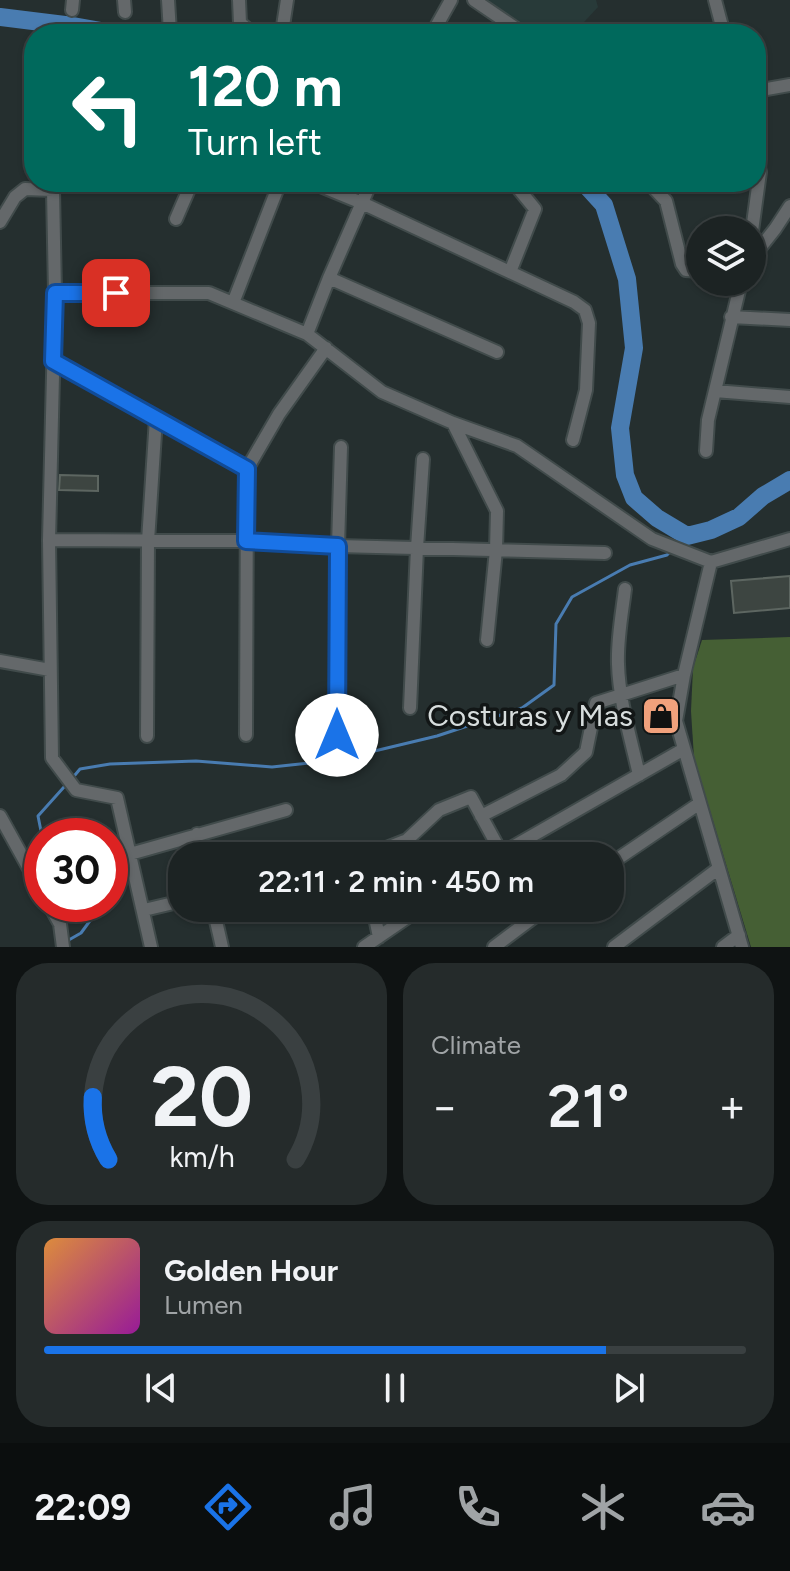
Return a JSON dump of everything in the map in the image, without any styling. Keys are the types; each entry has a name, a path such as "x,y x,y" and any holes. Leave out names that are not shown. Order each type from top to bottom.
{"street":[{"path":"168,0 170,24"},
{"path":"239,0 241,24"},
{"path":"282,24 287,0"},
{"path":"438,24 451,0"},
{"path":"474,0 509,24"},
{"path":"715,0 721,24"},
{"path":"766,89 790,85"},
{"path":"0,222 15,197 24,190"},
{"path":"53,192 55,293 49,540 52,758 76,790 117,798 151,947"},
{"path":"176,219 188,192"},
{"path":"233,303 276,192"},
{"path":"335,192 574,302 585,310 589,323 586,390 573,440"},
{"path":"307,334 367,192"},
{"path":"510,272 535,209 521,192"},
{"path":"657,192 666,201 686,270"},
{"path":"754,216 757,192"},
{"path":"766,240 790,206"},
{"path":"329,278 497,352"},
{"path":"55,293 209,293 307,334 382,392 453,423 517,446 652,539 711,562 790,539"},
{"path":"706,451 708,420 737,296"},
{"path":"731,317 790,320"},
{"path":"246,735 247,469 279,414 326,348"},
{"path":"53,361 247,469"},
{"path":"715,391 790,397"},
{"path":"147,736 148,541 156,418"},
{"path":"453,423 497,511 487,640"},
{"path":"337,735 341,447"},
{"path":"410,708 423,459"},
{"path":"49,540 246,541 605,553"},
{"path":"711,562 676,721 741,941 723,947"},
{"path":"625,589 618,666 639,775"},
{"path":"0,661 50,670"},
{"path":"481,816 561,775 586,752 596,703 684,675"},
{"path":"523,842 684,749"},
{"path":"402,842 439,810 471,797 494,842"},
{"path":"624,855 700,803"},
{"path":"130,854 286,810"},
{"path":"0,816 24,859"},
{"path":"197,834 198,842"},
{"path":"614,947 719,868"},
{"path":"144,910 168,904"},
{"path":"59,922 63,947"},
{"path":"216,922 222,947"},
{"path":"376,922 379,937"},
{"path":"364,947 401,922"},
{"path":"494,947 520,922"}],"shaded area":[{"path":"487,0 596,0 598,7 582,24 522,24"}],"green space":[{"path":"790,637 790,947 751,947 694,758 691,711 693,668 702,640"}],"building":[{"path":"60,475 98,476 98,491 59,490"},
{"path":"790,576 790,608 734,613 731,581"},
{"name":"Costuras y Mas","path":"666,707 667,720 656,724 652,713"}],"waterway":[{"path":"0,17 57,24"},
{"path":"592,192 604,205 627,279 634,348 620,428 625,475 634,498 657,518 687,536 711,530 739,517 763,496 790,480"},
{"path":"677,546 687,536"},
{"path":"75,775 80,769 110,764 196,761 272,767 337,760 437,736 522,708 554,685 556,624 572,597 630,565 667,555 671,551"},
{"path":"38,818 64,787"},
{"path":"67,941 81,933 89,922"}],"place":[{"name":"Costuras y Mas","path":"661,716"}],"route":[{"path":"116,293 55,293 53,361 247,469 246,541 338,546 337,735"}]}
